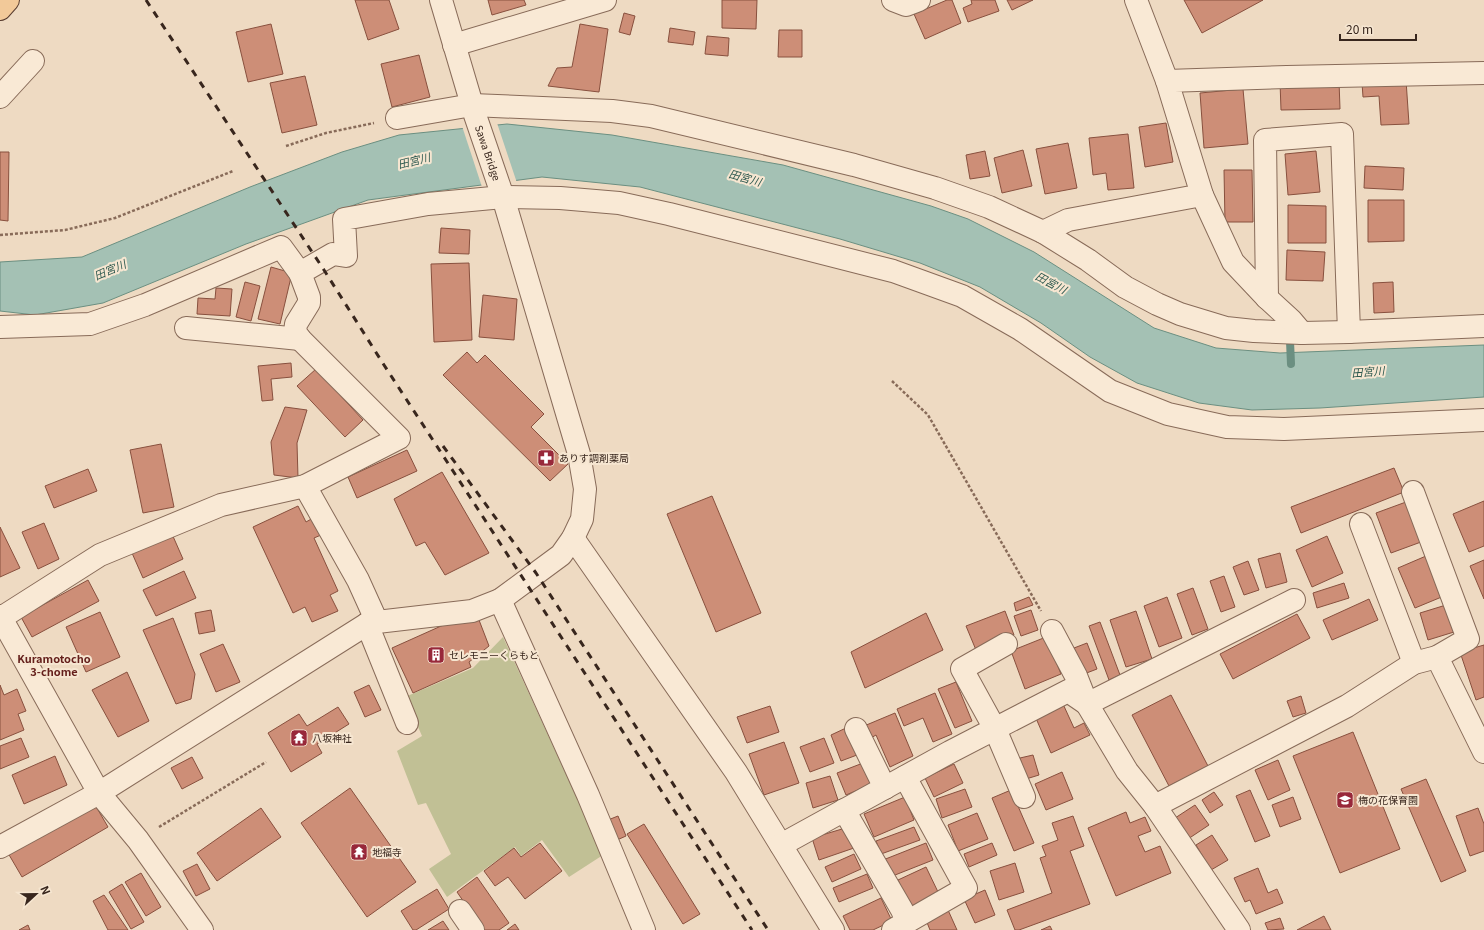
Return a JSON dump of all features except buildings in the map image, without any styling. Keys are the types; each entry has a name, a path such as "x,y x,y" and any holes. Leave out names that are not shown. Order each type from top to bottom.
{"main road":[{"path":"0,9 8,0"}],"street":[{"name":"Sawa Bridge","path":"372,623 472,611 500,600 561,555 582,519 585,489 579,454 502,194 440,0"},
{"path":"454,45 583,2 605,0"},
{"path":"893,0 906,5 919,0"},
{"path":"1136,0 1167,82 1202,195 1233,262 1266,298 1302,332"},
{"path":"0,97 33,60"},
{"path":"1167,82 1287,76 1484,73"},
{"path":"397,118 474,110 612,111 651,116 854,165 928,186 989,207 1043,232 1088,260 1125,287 1180,314 1226,328 1254,331 1349,332 1484,326"},
{"path":"1266,298 1265,140 1342,134 1349,332"},
{"path":"300,273 333,254 346,256 344,219 428,204 502,194 619,203 669,214 893,271 962,296 1020,329 1110,391 1168,414 1226,426 1284,429 1484,420"},
{"path":"1043,232 1068,220 1202,195"},
{"path":"0,327 90,324 145,305 281,247 300,273 309,297 309,303 296,324 295,332 300,339 399,438 305,486 221,505 100,555 1,617 99,793 138,840 202,930"},
{"path":"186,328 300,339"},
{"path":"305,486 358,580 407,723"},
{"path":"1155,806 1347,706 1414,663 1438,657 1476,636 1413,492"},
{"path":"1361,524 1414,663"},
{"path":"572,538 736,772 833,930"},
{"path":"500,600 588,795 644,930"},
{"path":"1087,704 1294,600"},
{"path":"0,848 99,793 372,623"},
{"path":"1052,631 1076,676 1087,704 1127,771 1155,806 1239,930"},
{"path":"1006,644 962,669 995,728 1024,797"},
{"path":"1438,657 1484,752"},
{"path":"781,845 995,728 1068,691 1087,704"},
{"path":"856,729 885,788"},
{"path":"900,926 966,888 905,777"},
{"path":"844,810 902,910 900,926"},
{"path":"460,911 473,930"}],"path":[{"path":"286,146 326,133 397,118"},
{"path":"0,235 65,230 115,218 233,171"},
{"path":"892,381 928,415 990,520 1052,631"},
{"path":"138,840 266,762"}],"green space":[{"path":"503,637 603,855 569,877 542,840 521,856 515,847 447,897 429,869 451,854 426,803 418,805 397,751 422,736 405,697 473,668"}],"water":[{"name":"田宮川","path":"507,124 612,135 783,165 931,206 968,219 1034,252 1154,328 1216,348 1280,353 1484,345 1484,397 1320,408 1252,410 1199,403 1137,383 1090,357 1041,323 980,287 920,263 840,239 640,187 542,177 368,200 246,244 103,303 35,315 0,311 0,262 82,257 250,187 342,152 399,135"}],"pier":[{"path":"497,123 517,183 482,187 462,126"}],"waterway":[{"path":"1290,341 1291,364"}],"railway":[{"path":"146,0 324,270 384,365 752,930"},
{"path":"443,446 536,573 768,930"}],"place":[{"name":"ありす調剤薬局","path":"546,458"},
{"name":"セレモニーくらもと","path":"436,655"},
{"name":"八坂神社","path":"299,738"},
{"name":"梅の花保育園","path":"1345,800"},
{"name":"地福寺","path":"359,852"}],"district":[{"name":"Kuramotocho 3-chome","path":"54,665"}]}
